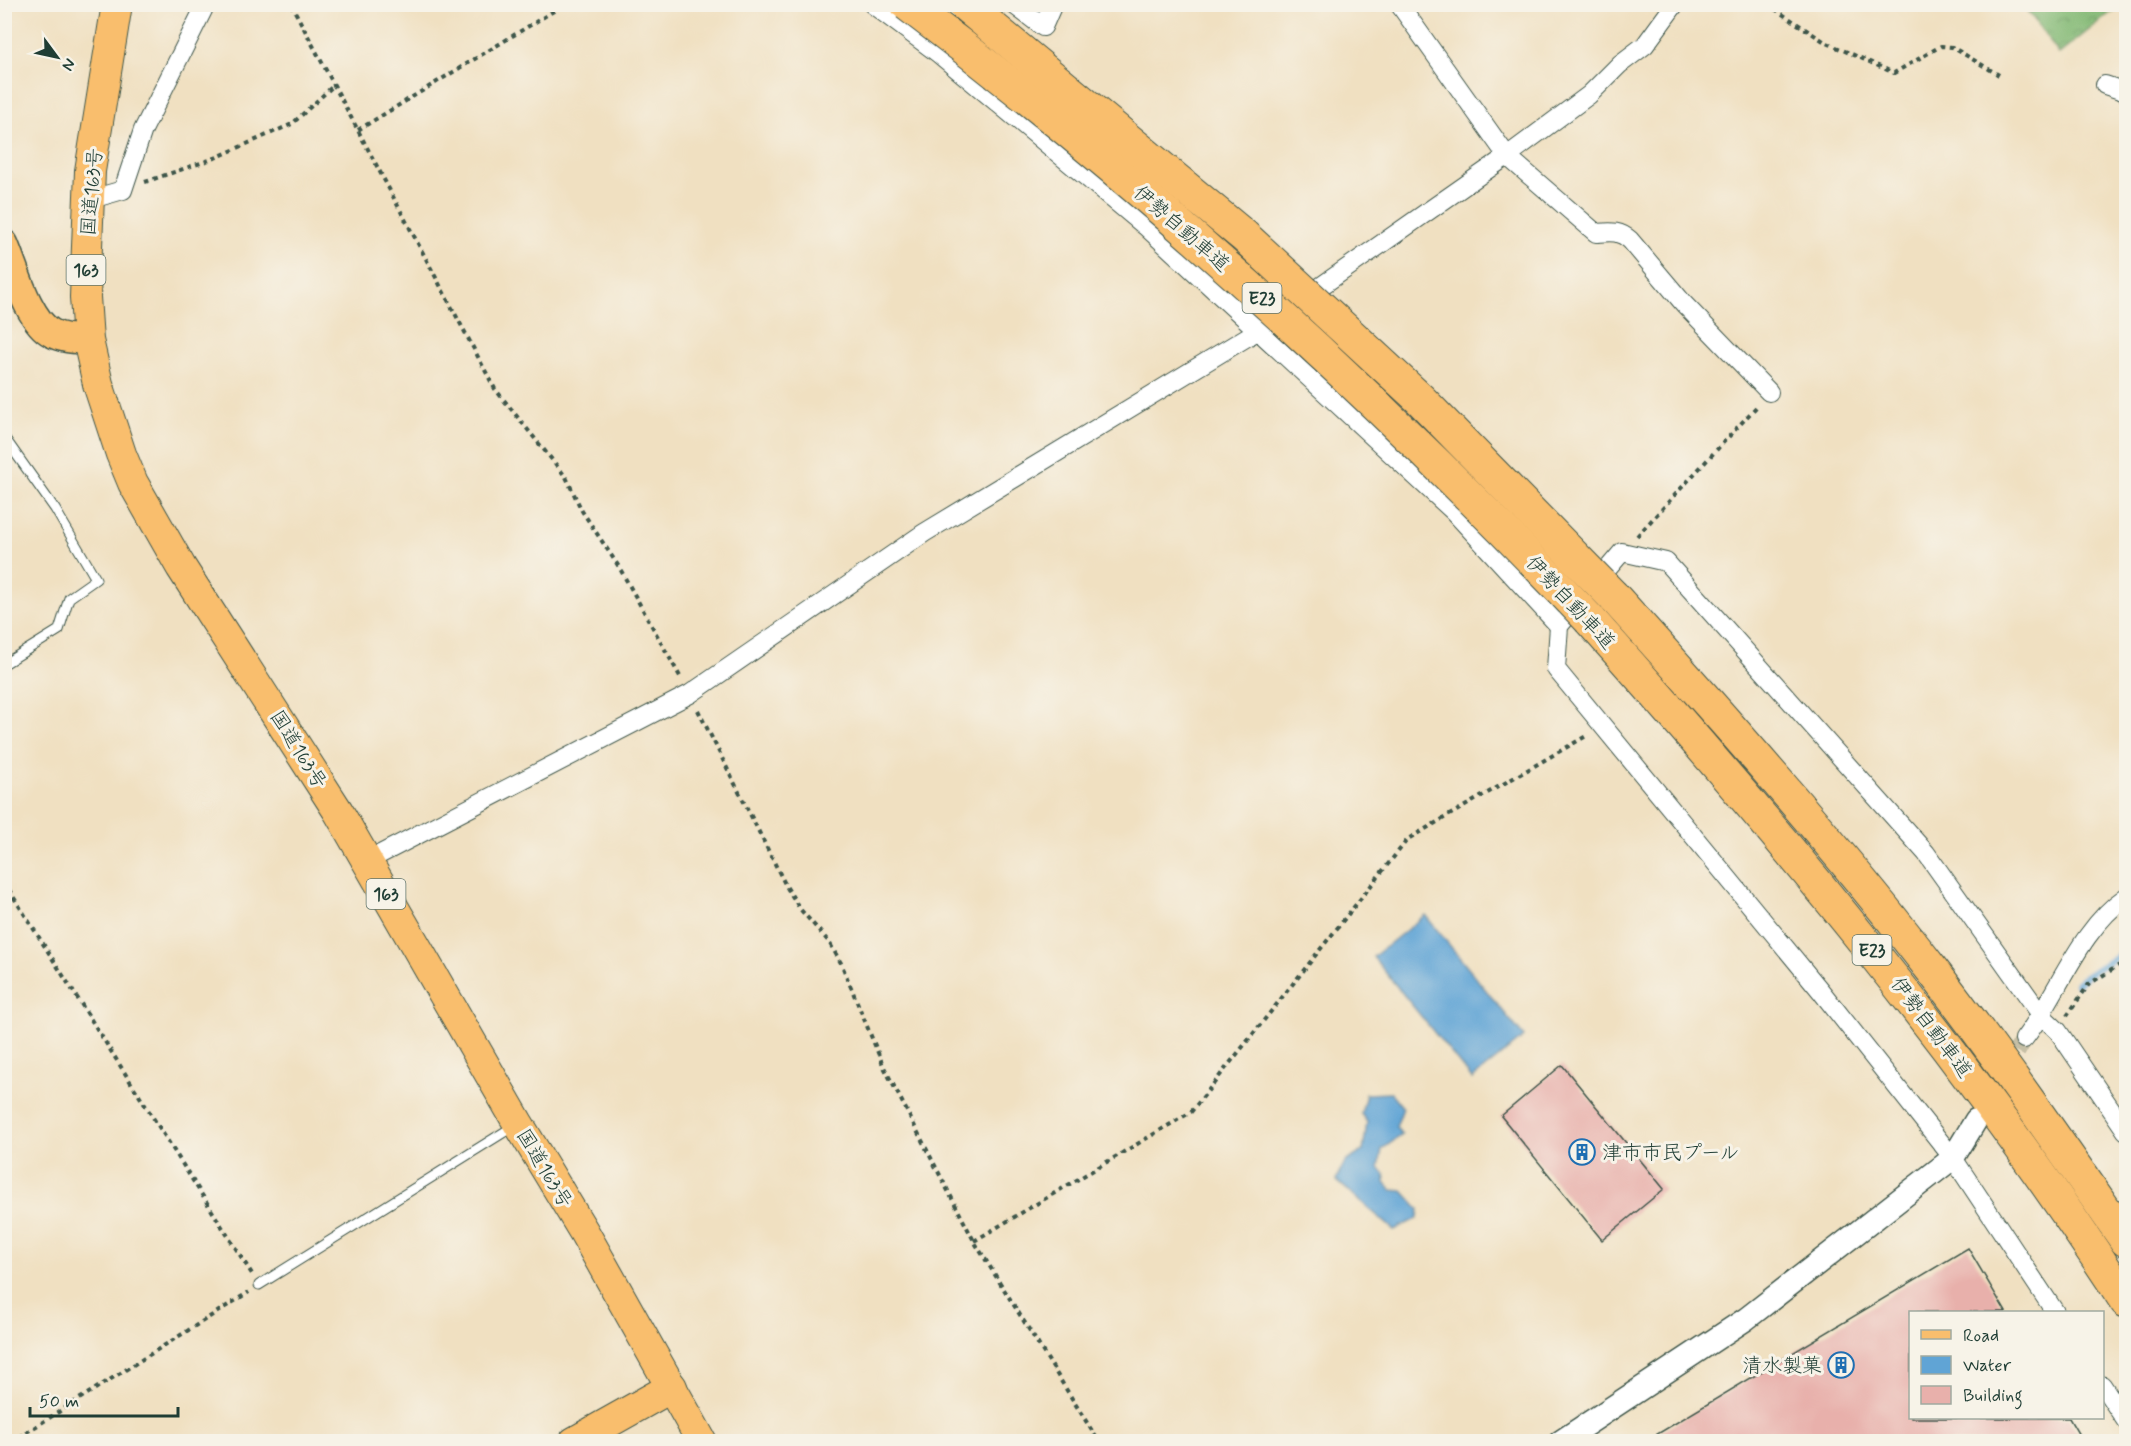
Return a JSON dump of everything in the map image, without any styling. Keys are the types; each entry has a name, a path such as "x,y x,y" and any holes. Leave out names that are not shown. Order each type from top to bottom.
{"highway":[{"name":"国道163号","path":"117,4 88,200 85,297 88,340 108,419 133,483 181,567 304,754 518,1124 584,1232 702,1442"},
{"name":"伊勢自動車道","path":"907,4 1092,149 1222,261 1398,423 1574,623 1800,859 1910,997 2010,1132 2127,1301"},
{"name":"伊勢自動車道","path":"964,4 1244,236 1420,399 1613,596 1726,721 1838,853 1936,975 2127,1240"},
{"path":"574,1442 672,1388"}],"main road":[{"path":"4,244 37,319 50,333 67,339 88,340"}],"street":[{"path":"88,200 123,190 143,130 206,4"},
{"path":"872,4 939,54 1145,226 1574,623"},
{"path":"1013,4 1043,27 1053,4"},
{"path":"1399,4 1507,156 1596,233 1614,232 1623,234 1630,240 1684,304 1769,392"},
{"path":"367,861 690,694 924,533 1257,331 1507,156 1588,95 1620,64 1645,45 1675,4"},
{"path":"2104,85 2127,92"},
{"path":"2054,1311 1953,1158 1820,990 1556,669 1574,623 1622,552 1666,562 1926,853 2042,1016 2058,1031 2127,1131"},
{"path":"2024,1039 2042,1016 2092,932 2127,897"},
{"path":"1560,1442 1746,1319 1953,1158 1976,1120"},
{"path":"2104,1386 2127,1421"}],"lane":[{"path":"4,438 55,509 96,579 69,598 59,630 4,664"},
{"path":"259,1285 518,1124"}],"path":[{"path":"291,4 495,389 566,477 582,511 619,567 690,694 786,886 801,909 829,942 883,1065 974,1241 1099,1442"},
{"path":"357,130 566,4"},
{"path":"1767,4 1825,42 1894,73 1941,46 1952,47 1999,75"},
{"path":"123,190 215,158 292,124 334,85"},
{"path":"1622,552 1769,392"},
{"path":"974,1241 1191,1112 1408,839 1603,726"},
{"path":"4,882 259,1285 11,1442"},
{"path":"2058,1031 2089,984 2127,961"}],"green space":[{"path":"2024,5 2120,5 2059,54"}],"water":[{"path":"1425,915 1524,1037 1472,1079 1373,957"},
{"path":"1391,1093 1403,1108 1396,1127 1402,1135 1382,1149 1379,1167 1385,1175 1385,1182 1392,1190 1403,1191 1419,1209 1418,1218 1394,1230 1336,1180 1345,1162 1363,1151 1367,1122 1361,1114 1366,1094"}],"building":[{"name":"津市市民プール","path":"1562,1065 1664,1189 1602,1240 1501,1116"},
{"name":"清水製菓","path":"1968,1248 2005,1311 1909,1311 1909,1419 2070,1419 2083,1442 1644,1442"}],"waterway":[{"path":"2076,984 2126,951"}],"tunnel":[{"path":"2003,1075 2024,1039"}],"place":[{"name":"津市市民プール","path":"1582,1152"},
{"name":"清水製菓","path":"1841,1365"}]}
